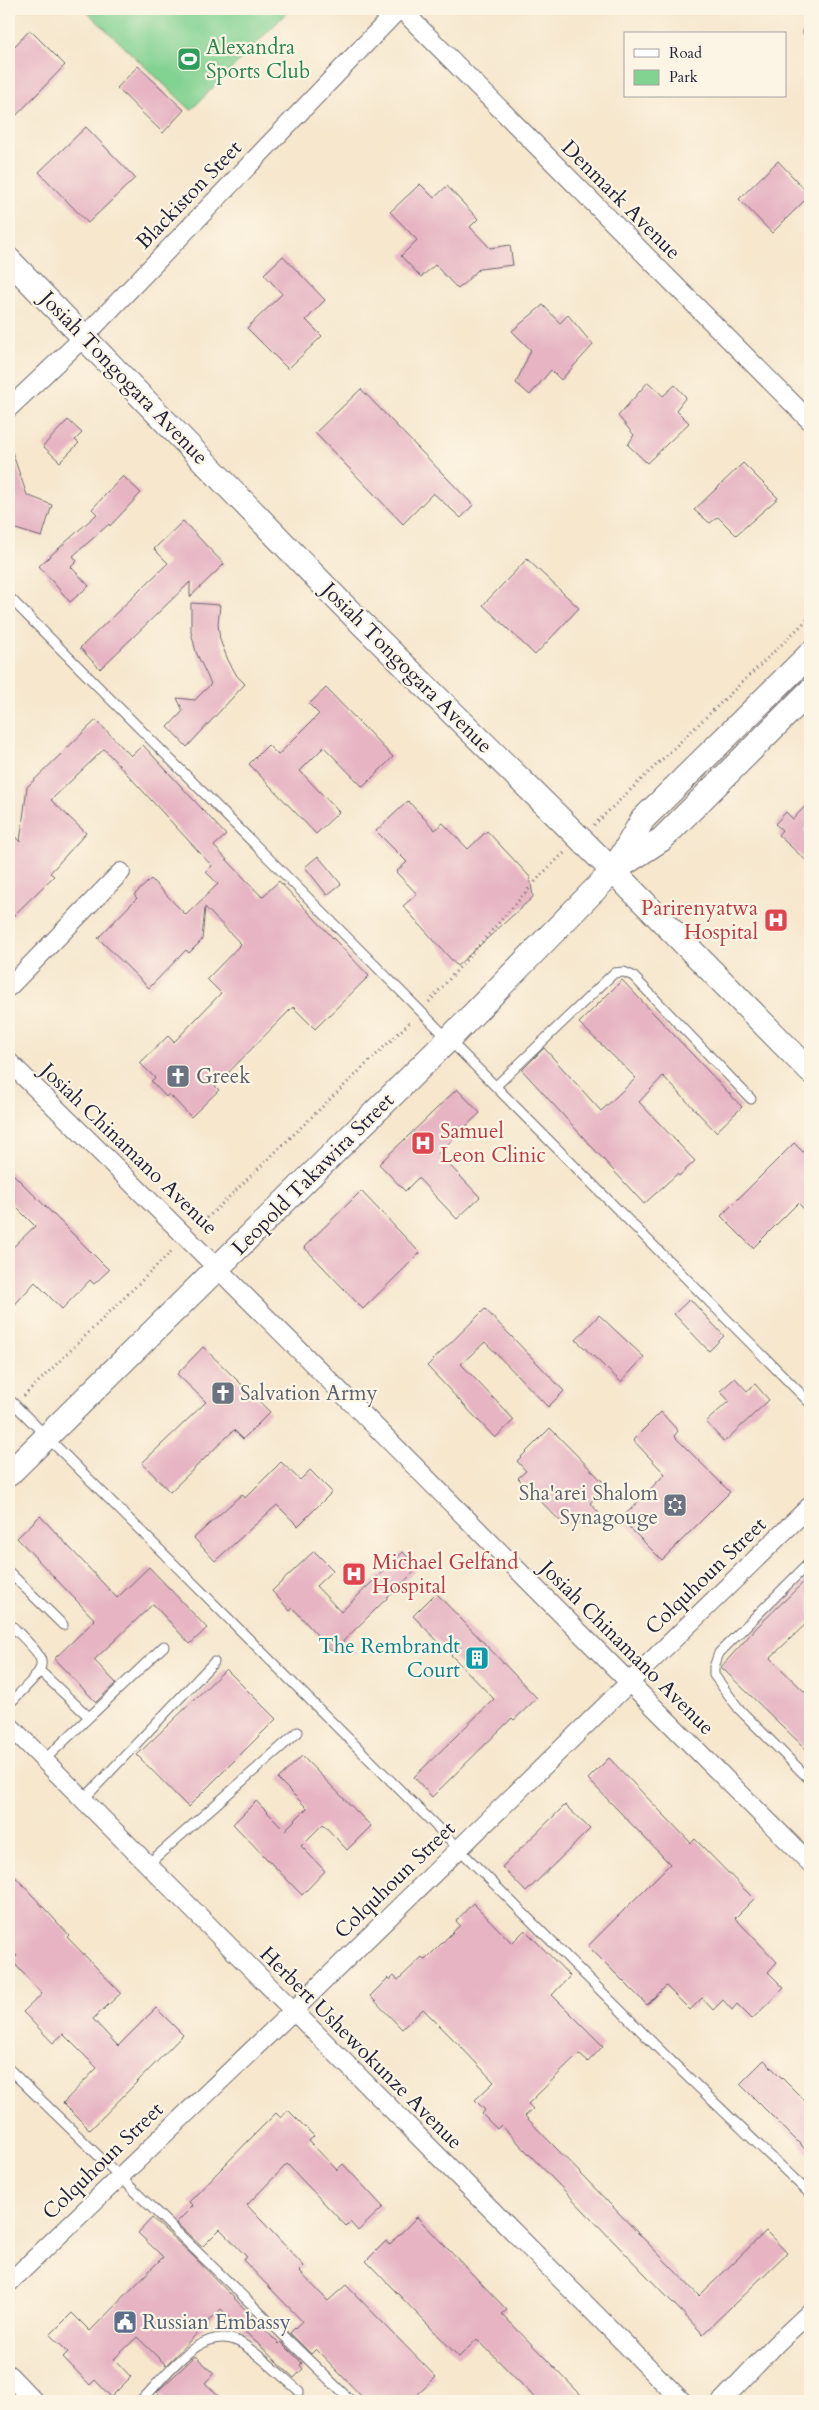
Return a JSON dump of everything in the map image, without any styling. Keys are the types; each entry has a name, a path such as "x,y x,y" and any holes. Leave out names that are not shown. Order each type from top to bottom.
{"main road":[{"name":"Josiah Tongogara Avenue","path":"9,260 85,336 343,605 613,871 810,1071"},
{"path":"613,871 643,819 810,654"},
{"path":"613,871 662,839 810,691"},
{"name":"Leopold Takawira Street","path":"9,1474 450,1038 613,871"}],"street":[{"name":"Blackiston Steet","path":"9,408 85,336 400,9"},
{"name":"Denmark Avenue","path":"400,9 810,421"},
{"path":"9,987 121,872"},
{"name":"Josiah Chinamano Avenue","path":"9,1062 218,1268 810,1863"},
{"name":"Colquhoun Street","path":"9,2283 292,2011 810,1506"},
{"name":"Herbert Ushewokunze Avenue","path":"9,1725 682,2401"},
{"path":"722,2401 776,2344 810,2312"},
{"path":"9,2375 34,2401"}],"lane":[{"path":"9,596 450,1038 810,1403"},
{"path":"496,1086 614,973 624,972 633,976 750,1099"},
{"path":"9,1399 667,2057 810,2194"},
{"path":"810,1562 719,1653 714,1667 714,1675 739,1709 810,1780"},
{"path":"9,1572 63,1626"},
{"path":"9,1623 39,1654 42,1662 41,1672 9,1704"},
{"path":"44,1760 164,1646"},
{"path":"83,1800 214,1662"},
{"path":"41,1672 89,1716"},
{"path":"147,1865 298,1732"},
{"path":"9,2069 118,2177 351,2401"},
{"path":"141,2401 194,2347 212,2338 226,2337 241,2343 299,2391"}],"green space":[{"name":"Alexandra Sports Club","path":"84,9 290,9 191,110"}],"building":[{"path":"30,30 65,65 9,123 9,52"},
{"path":"138,66 184,110 163,133 117,88"},
{"path":"86,127 135,178 88,223 39,172"},
{"path":"778,161 810,195 772,233 739,199"},
{"path":"420,184 434,198 447,186 478,219 470,227 490,248 510,245 513,265 479,269 458,289 435,265 421,277 401,256 417,240 390,212"},
{"path":"283,256 325,300 306,320 322,336 288,369 247,328 282,294 264,274"},
{"path":"543,305 560,323 568,315 593,345 561,380 551,370 530,395 516,383 531,350 512,331"},
{"path":"648,382 663,396 675,385 686,397 676,410 689,423 647,463 628,445 634,435 618,416"},
{"path":"361,389 473,505 461,518 433,493 403,524 315,433"},
{"path":"68,420 82,433 75,440 79,443 60,462 43,446"},
{"path":"9,449 11,449 27,495 52,505 42,537 9,527"},
{"path":"743,463 778,498 736,535 718,517 710,523 694,510"},
{"path":"123,476 141,493 110,526 109,524 73,556 77,561 71,567 89,586 70,602 39,566 97,514 92,509"},
{"path":"183,521 224,564 190,597 190,582 100,669 80,648 168,563 154,549"},
{"path":"527,559 579,608 535,655 483,605"},
{"path":"191,603 220,605 218,624 220,640 237,676 245,684 187,747 168,727 183,711 177,698 195,700 211,684 196,652 191,632"},
{"path":"326,688 393,757 363,787 324,747 300,771 339,812 316,834 249,764 268,745 278,755 319,714 309,704"},
{"path":"96,720 131,756 143,745 226,835 214,846 262,897 279,881 369,976 315,1029 293,1007 215,1086 219,1090 191,1117 169,1094 166,1097 151,1081 155,1078 140,1063 168,1036 174,1042 221,993 207,979 241,944 205,907 202,940 189,953 186,950 149,988 98,938 137,898 134,895 151,879 186,915 218,884 206,872 212,866 104,749 51,800 86,833 50,873 54,876 9,920 9,830 20,842 27,787"},
{"path":"408,801 435,830 443,823 468,849 487,831 530,877 533,897 457,966 403,906 417,894 396,872 407,862 376,831"},
{"path":"810,801 810,823 804,830 810,836 810,864 778,835 782,830 775,824 786,812 793,819"},
{"path":"318,856 341,884 327,895 305,867"},
{"path":"622,980 742,1107 716,1132 663,1076 639,1102 695,1161 679,1176 677,1174 644,1204 522,1070 544,1048 601,1111 636,1078 579,1023"},
{"path":"457,1089 480,1113 438,1153 480,1197 457,1219 418,1178 405,1191 379,1164"},
{"path":"794,1143 810,1159 810,1215 798,1203 753,1248 721,1216"},
{"path":"9,1170 109,1270 94,1284 90,1280 62,1309 35,1282 9,1311 9,1251 35,1226 9,1200"},
{"path":"361,1191 420,1253 363,1309 304,1247"},
{"path":"690,1299 724,1336 709,1351 674,1314"},
{"path":"485,1309 564,1391 548,1407 485,1342 461,1364 514,1420 495,1438 427,1366"},
{"path":"599,1315 644,1357 621,1382 576,1340"},
{"path":"203,1347 270,1412 243,1439 234,1430 170,1492 142,1463 206,1402 177,1374"},
{"path":"735,1378 747,1391 755,1384 769,1400 724,1442 706,1422 729,1401 720,1391"},
{"name":"Sha'arei Shalom Synagouge","path":"661,1412 678,1431 674,1436 730,1492 662,1560 621,1519 665,1474 633,1440"},
{"path":"550,1428 607,1486 590,1503 599,1513 584,1527 574,1517 565,1526 518,1478 526,1471 517,1461"},
{"path":"281,1462 300,1480 310,1470 332,1492 298,1526 277,1505 215,1561 194,1538 242,1494 245,1498"},
{"path":"40,1516 117,1598 149,1567 207,1628 190,1644 153,1604 94,1660 116,1683 96,1702 54,1659 95,1620 17,1538"},
{"path":"314,1551 333,1570 316,1586 341,1612 403,1552 418,1568 332,1652 293,1608 290,1611 272,1591"},
{"path":"810,1576 810,1620 770,1658 810,1697 810,1753 721,1667 758,1626"},
{"name":"The Rembrandt Court","path":"436,1593 537,1698 514,1720 512,1718 432,1797 414,1777 494,1699 413,1616"},
{"path":"226,1669 276,1719 188,1807 137,1755"},
{"path":"302,1756 371,1826 347,1850 323,1824 301,1846 325,1871 302,1895 233,1824 256,1801 285,1830 307,1808 278,1779"},
{"path":"609,1758 691,1843 695,1839 754,1899 735,1918 777,1962 768,1972 784,1988 752,2019 737,2004 732,2010 723,2000 713,2010 702,1998 690,2010 666,1986 647,2005 588,1946 670,1864 588,1779"},
{"path":"565,1805 590,1829 526,1892 502,1867"},
{"path":"9,1870 69,1935 67,1937 121,1993 93,2019 118,2046 156,2008 183,2035 90,2130 63,2103 97,2068 63,2034 53,2043 23,2012 42,1994 12,1961 17,1956 9,1948"},
{"path":"473,1903 512,1943 525,1930 570,1976 552,1995 603,2046 588,2062 579,2054 528,2104 533,2109 525,2116 699,2296 766,2231 787,2253 703,2334 501,2125 497,2129 482,2114 485,2110 475,2100 494,2082 462,2048 423,2009 402,2029 370,1996 388,1978 390,1980 394,1976 398,1980 422,1957 425,1960 460,1925 456,1921"},
{"path":"764,2060 810,2106 810,2154 740,2084"},
{"path":"288,2110 314,2136 309,2141 337,2170 343,2164 383,2207 358,2231 350,2222 346,2226 287,2164 247,2205 304,2266 299,2271 328,2301 346,2285 436,2377 411,2401 366,2401 316,2349 311,2354 290,2333 302,2321 243,2260 247,2257 220,2229 202,2247 176,2223 193,2206 189,2202 253,2136 276,2113 281,2118"},
{"path":"417,2217 507,2310 502,2314 587,2401 538,2401 477,2339 459,2357 366,2261 386,2241 389,2245"},
{"path":"152,2218 193,2256 279,2344 281,2342 302,2363 300,2365 303,2369 294,2378 221,2309 166,2365 137,2337 114,2359 131,2377 111,2397 95,2380 90,2385 63,2357 68,2352 50,2335 72,2313 90,2331 163,2257 138,2233"},
{"path":"195,2356 214,2373 205,2383 224,2401 167,2401 157,2392"}],"place":[{"name":"Alexandra Sports Club","path":"189,59"},
{"name":"Parirenyatwa Hospital","path":"776,920"},
{"name":"Greek","path":"178,1076"},
{"name":"Samuel Leon Clinic","path":"423,1143"},
{"name":"Salvation Army","path":"223,1393"},
{"name":"Sha'arei Shalom Synagouge","path":"675,1505"},
{"name":"Michael Gelfand Hospital","path":"354,1574"},
{"name":"The Rembrandt Court","path":"477,1658"},
{"name":"Russian Embassy","path":"125,2322"}]}
